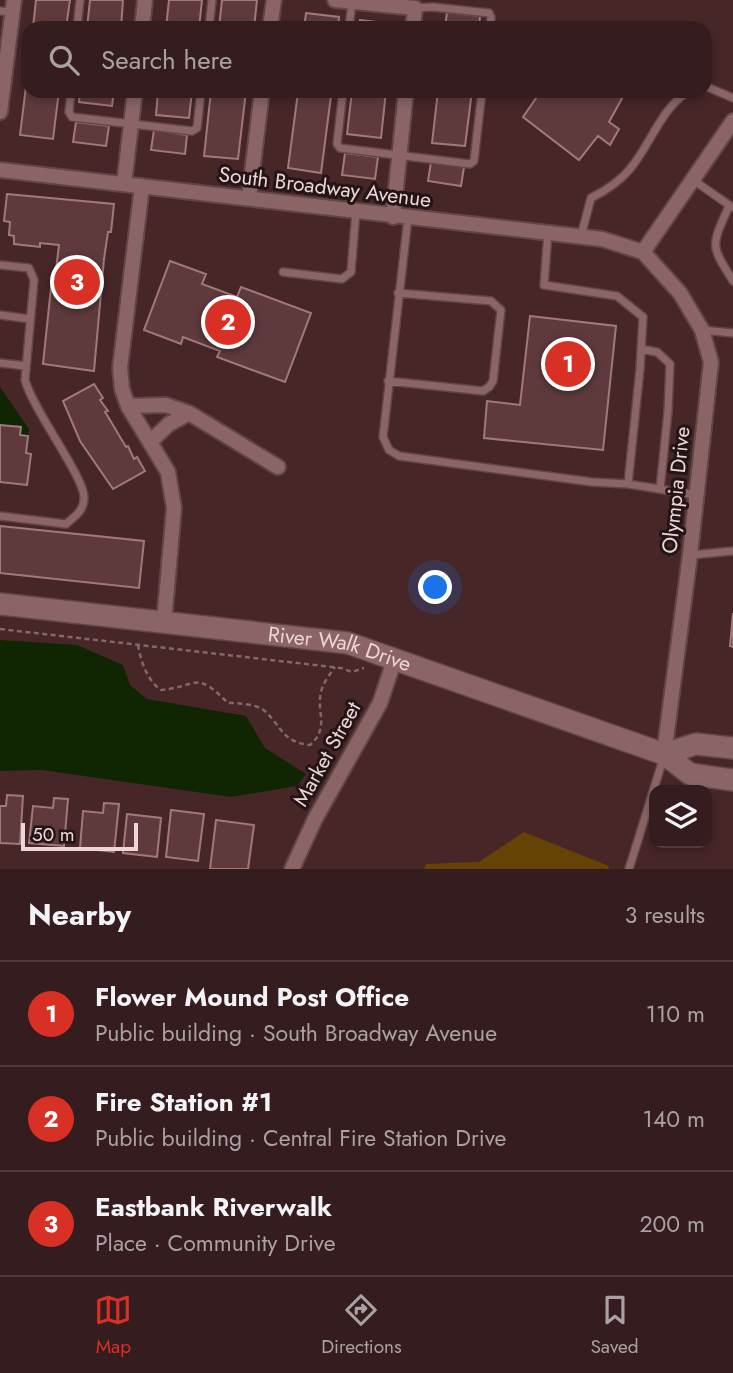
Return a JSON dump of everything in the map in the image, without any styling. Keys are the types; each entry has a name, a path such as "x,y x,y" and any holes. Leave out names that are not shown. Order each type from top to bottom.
{"street":[{"path":"143,21 145,0"},
{"path":"271,21 274,0"},
{"path":"335,0 415,8 414,21"},
{"path":"0,112 9,8"},
{"path":"124,184 134,98"},
{"path":"249,198 261,98"},
{"path":"400,217 399,155 405,98"},
{"path":"643,252 733,121"},
{"name":"South Broadway Avenue","path":"0,174 124,184 602,239 643,252"},
{"path":"142,186 120,368 122,389 128,407 167,472 174,508 164,622"},
{"name":"Olympia Drive","path":"643,252 680,293 702,330 711,362 690,555 664,754"},
{"path":"128,407 166,405 189,412 278,467"},
{"path":"150,442 169,424 189,412"},
{"name":"River Walk Drive","path":"0,604 348,643 664,754 690,774 733,780"},
{"name":"Market Street","path":"292,869 315,819 380,704 395,658"},
{"path":"664,754 696,744 733,748"}],"lane":[{"path":"78,21 80,0"},
{"path":"210,21 212,0"},
{"path":"350,21 352,2"},
{"path":"415,8 433,7 489,13 490,21"},
{"path":"712,89 733,98"},
{"path":"70,98 69,113 72,117 192,131 197,128 200,98"},
{"path":"341,98 337,144 340,148 470,164 474,161 481,98"},
{"path":"580,237 591,198 605,191 629,169 678,98"},
{"path":"693,180 731,206 716,236 715,252 733,281"},
{"path":"282,272 342,279 351,272 356,210"},
{"path":"400,217 398,293 383,437 389,450 399,456 592,482 628,484 697,496"},
{"path":"548,233 544,285 617,296 643,317 628,484"},
{"path":"0,265 29,268 32,273 34,280 25,380 30,395 85,497 79,513 66,524 0,516"},
{"path":"388,381 483,391 493,381 501,310 491,300 398,293"},
{"path":"0,315 30,319"},
{"path":"702,330 733,333"},
{"path":"641,349 657,352 670,364 660,489"},
{"path":"0,363 26,366"},
{"path":"690,555 733,551"},
{"path":"629,869 664,754"}],"path":[{"path":"0,629 335,667 352,672 369,666"},
{"path":"138,645 144,667 153,684 160,690 204,682 228,703 265,710 294,743 310,745 317,738 322,723 320,693 335,667"}],"shaded area":[{"path":"0,387 29,429 28,436 20,435 21,427 0,425"},
{"path":"0,640 77,645 123,665 130,685 147,699 246,716 265,748 306,774 297,786 231,797 42,770 0,771"},
{"path":"524,832 609,866 608,869 424,869 426,864 479,862"}],"building":[{"path":"36,0 70,0 67,21 34,21"},
{"path":"90,0 123,0 122,21 88,21"},
{"path":"169,0 202,0 200,21 167,21"},
{"path":"222,0 257,0 255,21 220,21"},
{"path":"447,12 480,16 480,21 446,21"},
{"path":"306,13 339,17 339,21 305,21"},
{"path":"25,98 58,98 53,139 20,135"},
{"path":"79,98 113,98 112,106 79,102"},
{"path":"157,98 191,98 189,118 156,115"},
{"path":"210,98 245,98 238,159 204,156"},
{"path":"297,98 331,98 321,173 288,168"},
{"path":"351,98 385,98 381,138 347,134"},
{"path":"437,98 471,98 465,146 432,143"},
{"path":"536,98 622,98 609,122 619,129 610,145 598,136 579,160 523,117"},
{"path":"76,122 109,126 106,146 73,142"},
{"path":"154,130 187,135 185,154 151,150"},
{"path":"345,153 378,157 375,179 342,175"},
{"path":"431,162 464,167 461,186 428,181"},
{"path":"7,194 114,204 104,259 94,371 43,364 52,278 55,278 59,245 40,243 40,247 14,244 14,236 9,235 10,222 4,221"},
{"path":"170,261 206,274 202,284 237,297 241,287 311,313 285,382 217,357 220,351 183,337 181,344 144,330"},
{"path":"530,316 616,326 603,450 484,438 487,401 520,405"},
{"path":"94,384 103,398 100,400 108,411 105,412 134,459 137,457 145,471 113,489 80,441 63,401"},
{"path":"0,425 21,427 20,435 28,436 26,453 31,454 27,485 0,482"},
{"path":"0,526 144,541 139,588 0,573"},
{"path":"733,613 733,647 730,646"},
{"path":"7,795 23,796 20,844 0,843 0,806 6,806"},
{"path":"54,798 68,799 64,846 29,843 33,806 53,808"},
{"path":"104,803 119,804 114,852 80,848 83,811 103,813"},
{"path":"171,810 204,814 198,861 166,857"},
{"path":"127,814 161,818 157,857 123,853"},
{"path":"216,820 254,825 248,869 210,869"}],"place":[{"name":"Eastbank Riverwalk","path":"77,282"},
{"name":"Fire Station #1","path":"228,322"},
{"name":"Flower Mound Post Office","path":"568,364"}]}
